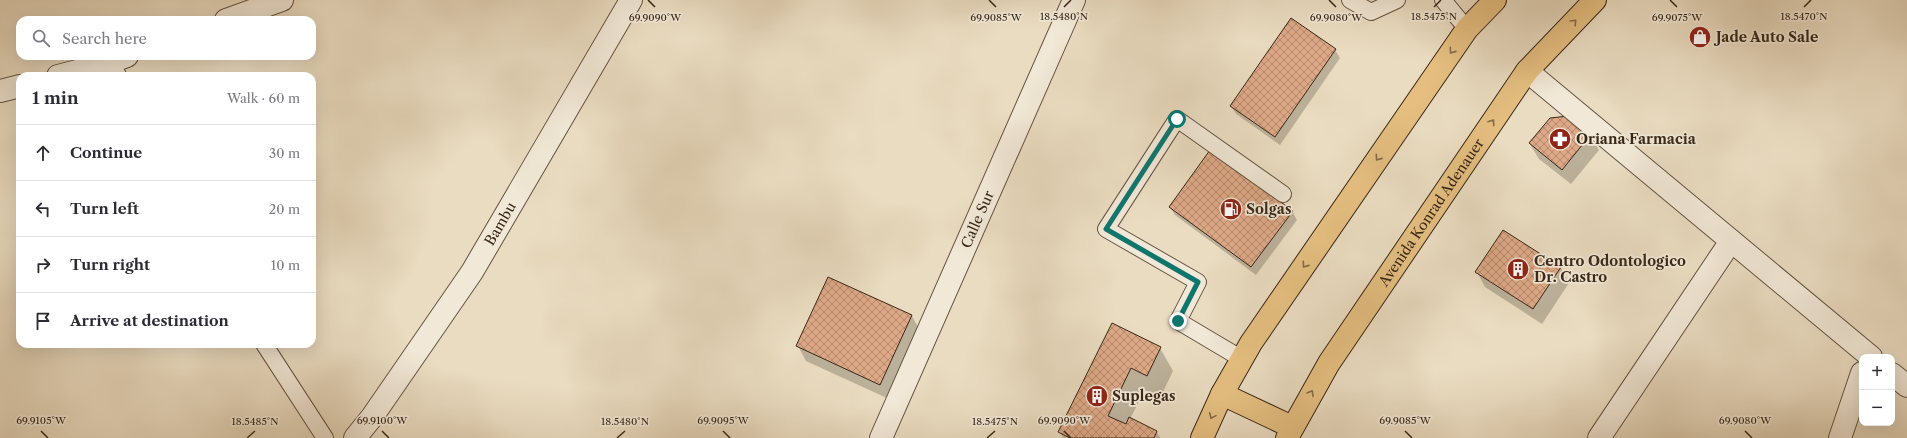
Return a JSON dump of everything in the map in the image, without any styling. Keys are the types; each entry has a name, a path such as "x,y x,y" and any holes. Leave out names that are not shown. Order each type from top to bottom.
{"main road":[{"path":"1202,438 1222,394 1250,343 1467,29 1495,0"},
{"name":"Avenida Konrad Adenauer","path":"1290,433 1329,362 1527,71 1595,0"},
{"path":"1222,394 1290,433"}],"street":[{"path":"237,16 282,0"},
{"name":"Bambu","path":"355,438 372,417 472,272 631,0"},
{"name":"Calle Sur","path":"881,438 1074,0"},
{"path":"79,72 117,65"},
{"path":"1527,71 1731,240 1859,354"},
{"path":"0,91 16,87"},
{"path":"1599,438 1731,240"},
{"path":"1895,376 1907,386"},
{"path":"1840,438 1859,384"}],"lane":[{"path":"1350,0 1371,12 1397,0"},
{"path":"1443,0 1467,29"},
{"path":"1242,359 1178,321 1198,282 1106,229 1177,119 1283,194"},
{"path":"267,348 325,438"}],"building":[{"path":"1291,18 1336,49 1275,137 1230,106"},
{"name":"Oriana Farmacia","path":"1568,116 1591,134 1562,170 1529,143 1550,118"},
{"name":"Solgas","path":"1210,150 1293,211 1251,267 1169,207"},
{"name":"Centro Odontologico Dr. Castro","path":"1503,230 1561,267 1533,309 1475,272"},
{"path":"828,277 912,315 880,385 796,346"},
{"name":"Suplegas","path":"1112,323 1161,347 1147,376 1131,368 1108,416 1126,424 1129,417 1157,431 1154,438 1070,438 1058,432"}],"place":[{"name":"Jade Auto Sale","path":"1700,37"},
{"name":"Oriana Farmacia","path":"1560,139"},
{"name":"Solgas","path":"1231,209"},
{"name":"Centro Odontologico Dr. Castro","path":"1518,269"},
{"name":"Suplegas","path":"1097,396"}],"route":[{"path":"1177,119 1106,229 1198,282 1178,321"}]}
